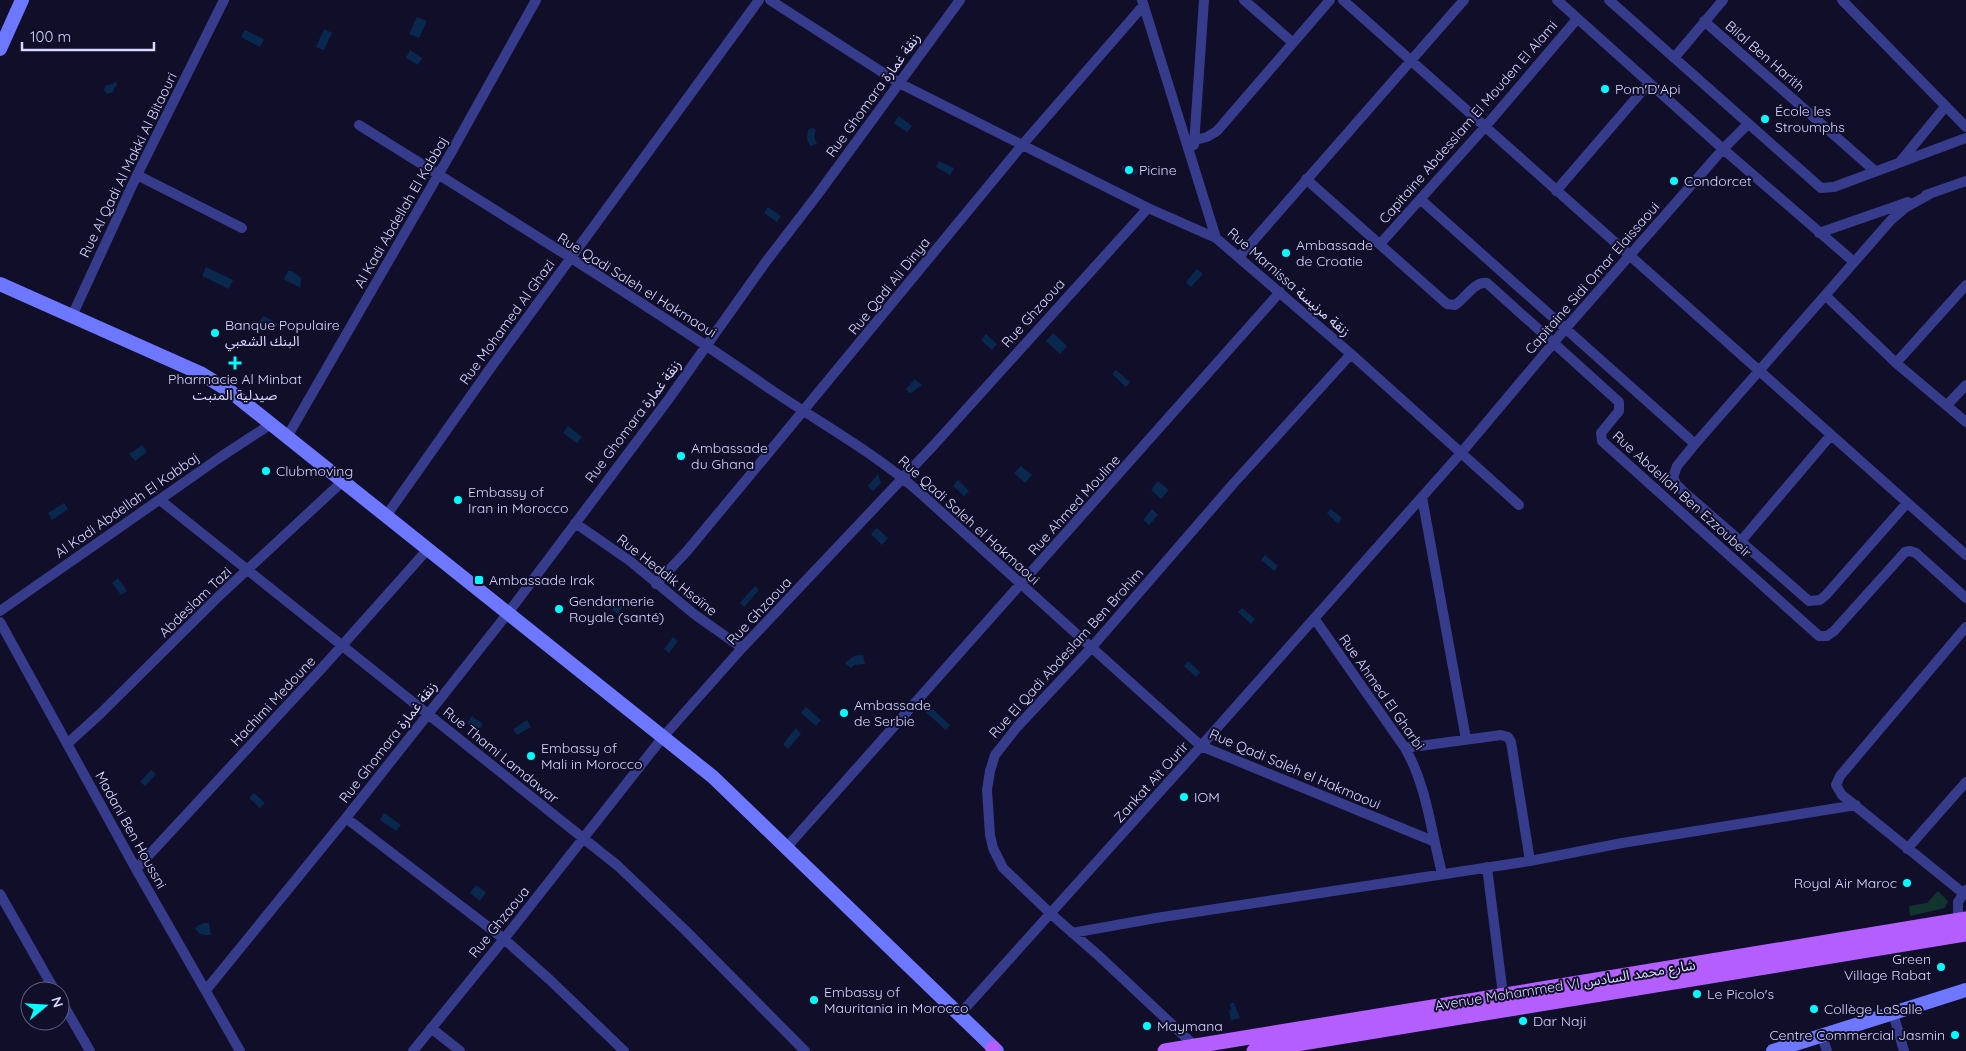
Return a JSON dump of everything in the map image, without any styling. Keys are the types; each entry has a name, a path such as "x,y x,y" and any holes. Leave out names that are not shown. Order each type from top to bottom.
{"main road":[{"path":"0,49 22,0"},
{"path":"0,284 212,379 271,424 719,783 994,1050"},
{"name":"Avenue Mohammed VI شارع محمد السادس","path":"1165,1051 1962,919"},
{"name":"Avenue Mohammed VI شارع محمد السادس","path":"1254,1051 1966,934"},
{"path":"1791,1051 1824,1042 1966,990"},
{"path":"1894,1016 1966,995"},
{"path":"1773,1051 1824,1042"}],"street":[{"name":"Rue Al Qadi Al Makki Al Bitaouri","path":"72,316 137,175 224,0"},
{"name":"Al Kadi Abdellah El Kabbaj","path":"287,437 536,0"},
{"name":"Rue Mohamed Al Ghazi","path":"386,516 759,0"},
{"name":"Rue Marnissa زنقة مرنيسة","path":"770,0 899,83 1148,208 1216,238 1240,256 1519,505"},
{"name":"Rue Ghomara زنقة غمارة","path":"206,990 346,818 508,613 668,400 706,345 960,0"},
{"path":"1191,153 1195,140 1204,0"},
{"path":"1244,0 1292,42"},
{"path":"1195,140 1207,137 1216,131 1330,0"},
{"path":"1343,0 1966,555"},
{"path":"1240,256 1464,0"},
{"path":"1556,0 1723,149 1854,262"},
{"path":"1609,0 1821,188 1834,187 1966,138"},
{"path":"1674,58 1723,0"},
{"path":"1842,0 1966,127"},
{"path":"1142,3 1191,153 1216,238"},
{"name":"Rue Qadi Ali Dinya","path":"656,584 703,532 1023,144 1142,3"},
{"name":"Capitaine Abdesslam El Mouden El Alami","path":"1380,244 1485,127 1578,19"},
{"name":"Bilal Ben Harith","path":"1704,22 1875,172"},
{"path":"1556,191 1650,83"},
{"path":"1900,163 1946,107"},
{"name":"Capitaine Sidi Omar Elaissaoui","path":"1461,453 1566,328 1723,149 1748,124"},
{"name":"Rue Qadi Saleh el Hakmaoui","path":"359,125 706,345 802,411 873,455 903,478 1201,746 1433,841"},
{"path":"137,175 242,228"},
{"name":"Rue Abdellah Ben Ezzoubeir","path":"1306,179 1450,305 1459,303 1482,282 1487,283 1619,402 1619,411 1601,433 1602,441 1819,636 1827,636 1834,631 1902,554 1910,551 1916,553 1966,598"},
{"path":"1819,233 1966,181"},
{"name":"Rue Abdellah Ben Ezzoubeir","path":"1907,503 1826,595 1820,600 1810,601 1676,484 1673,478 1677,466 1695,444 1854,262 1898,214 1912,202 1930,194"},
{"path":"1420,199 1695,444"},
{"name":"Rue Ghzaoua","path":"413,1051 663,737 742,648 903,478 1148,208"},
{"path":"1896,363 1966,285"},
{"name":"Rue Ahmed Mouline","path":"786,848 1022,585 1280,292"},
{"path":"1826,296 1896,363 1966,422"},
{"name":"Rue El Qadi Abdeslam Ben Brohim","path":"1195,1046 1014,880 998,859 990,835 987,790 990,771 995,755 1003,744 1091,648 1233,484 1351,354"},
{"path":"1947,405 1966,385"},
{"name":"Al Kadi Abdellah El Kabbaj","path":"0,611 271,424"},
{"path":"1741,541 1832,435"},
{"name":"Zankat Aït Ourir","path":"959,1015 1461,453"},
{"name":"Abdeslam Tazi","path":"67,744 343,481"},
{"path":"1422,497 1466,739"},
{"name":"Rue Thami Lamdawar","path":"160,500 343,644 618,866 806,1051"},
{"name":"Rue Heddik Hsaïne","path":"575,523 630,561 694,614 742,648"},
{"name":"Hachimi Medoune","path":"136,869 428,549"},
{"name":"Rue Ahmed El Gharbi","path":"1314,618 1414,763 1421,783 1442,873"},
{"name":"Madani Ben Houssni","path":"0,622 136,869 240,1051"},
{"path":"1962,919 1958,902 1964,891 1907,849 1839,792 1836,785 1838,779 1966,627"},
{"path":"1405,748 1501,734 1508,737 1511,742 1530,860"},
{"path":"1907,849 1966,782"},
{"path":"1072,933 1856,806"},
{"path":"346,818 504,939 624,1051"},
{"path":"1487,867 1504,995"},
{"path":"0,894 49,981"},
{"path":"70,1016 90,1051"},
{"path":"1894,1016 1904,1051"},
{"path":"431,1028 460,1051"}],"green space":[{"path":"1938,891 1948,901 1945,908 1910,916 1909,906 1927,903"}],"water":[{"path":"417,17 427,21 419,38 409,34"},
{"path":"324,29 332,33 324,50 316,47"},
{"path":"245,30 264,39 260,47 241,37"},
{"path":"410,50 422,58 418,65 406,58"},
{"path":"115,82 118,85 114,88 113,92 107,94 104,90 105,86"},
{"path":"899,116 912,126 907,132 894,123"},
{"path":"812,128 816,130 814,137 817,144 810,146 807,138 808,130"},
{"path":"939,161 954,168 950,175 936,167"},
{"name":"Picine","path":"1123,165 1138,171 1130,176 1129,173 1121,169"},
{"path":"768,207 781,216 777,222 764,213"},
{"path":"206,267 233,280 229,289 202,276"},
{"path":"1197,269 1203,274 1191,287 1186,282"},
{"path":"288,271 292,271 301,278 300,288 284,279"},
{"path":"264,316 278,324 275,329 265,326 261,331 255,325"},
{"path":"1053,333 1067,346 1060,354 1046,341"},
{"path":"986,334 997,344 992,350 981,340"},
{"path":"1116,370 1130,382 1126,387 1112,374"},
{"path":"915,379 922,385 911,393 908,392 906,389"},
{"path":"568,426 582,437 577,443 563,433"},
{"path":"142,445 147,452 135,461 129,454"},
{"path":"1021,466 1032,475 1025,483 1014,473"},
{"path":"878,474 881,483 873,491 868,486"},
{"path":"958,480 969,491 964,496 953,486"},
{"path":"1158,481 1169,490 1161,499 1151,490"},
{"path":"64,503 68,509 52,520 48,513"},
{"path":"1152,509 1158,515 1149,525 1143,520"},
{"path":"1331,509 1342,518 1338,524 1327,513"},
{"path":"877,528 888,538 882,545 871,534"},
{"path":"1265,555 1278,566 1274,571 1261,560"},
{"path":"118,578 127,591 121,595 112,583"},
{"path":"755,586 759,590 744,607 740,603"},
{"path":"621,598 626,602 618,614 612,610"},
{"path":"1242,608 1255,619 1251,624 1238,612"},
{"path":"673,637 678,641 669,653 664,649"},
{"path":"863,655 865,664 854,665 851,668 845,663 854,656"},
{"path":"1188,661 1200,672 1196,677 1184,666"},
{"path":"927,704 950,725 946,730 922,709"},
{"path":"806,707 821,720 816,726 801,713"},
{"path":"472,716 483,724 478,731 467,723"},
{"path":"527,720 531,727 517,735 513,729"},
{"path":"796,728 801,734 788,749 783,744"},
{"path":"151,770 156,774 145,786 140,782"},
{"path":"254,793 265,803 260,808 249,798"},
{"path":"384,813 401,825 396,831 380,820"},
{"path":"476,885 486,892 480,901 470,893"},
{"path":"209,923 211,935 202,934 196,930 195,928 198,925"},
{"path":"1234,1003 1240,1018 1231,1020 1229,1010 1231,1010 1230,1004"}],"place":[{"name":"Pom'D'Api","path":"1605,89"},
{"name":"École les Stroumphs","path":"1765,119"},
{"name":"Picine","path":"1129,170"},
{"name":"Condorcet","path":"1674,181"},
{"name":"Ambassade de Croatie","path":"1286,253"},
{"name":"Banque Populaire البنك الشعبي","path":"215,333"},
{"name":"Pharmacie Al Minbat صيدلية المنبت","path":"235,363"},
{"name":"Ambassade du Ghana","path":"681,456"},
{"name":"Clubmoving","path":"266,471"},
{"name":"Embassy of Iran in Morocco","path":"458,500"},
{"name":"Ambassade Irak","path":"479,580"},
{"name":"Gendarmerie Royale (santé)","path":"559,609"},
{"name":"Ambassade de Serbie","path":"844,713"},
{"name":"Embassy of Mali in Morocco","path":"531,756"},
{"name":"IOM","path":"1184,797"},
{"name":"Royal Air Maroc","path":"1907,883"},
{"name":"Green Village Rabat","path":"1941,967"},
{"name":"Le Picolo's","path":"1697,994"},
{"name":"Embassy of Mauritania in Morocco","path":"814,1000"},
{"name":"Collège LaSalle","path":"1814,1009"},
{"name":"Dar Naji","path":"1523,1021"},
{"name":"Maymana","path":"1147,1026"},
{"name":"Centre Commercial Jasmin","path":"1955,1035"}]}
